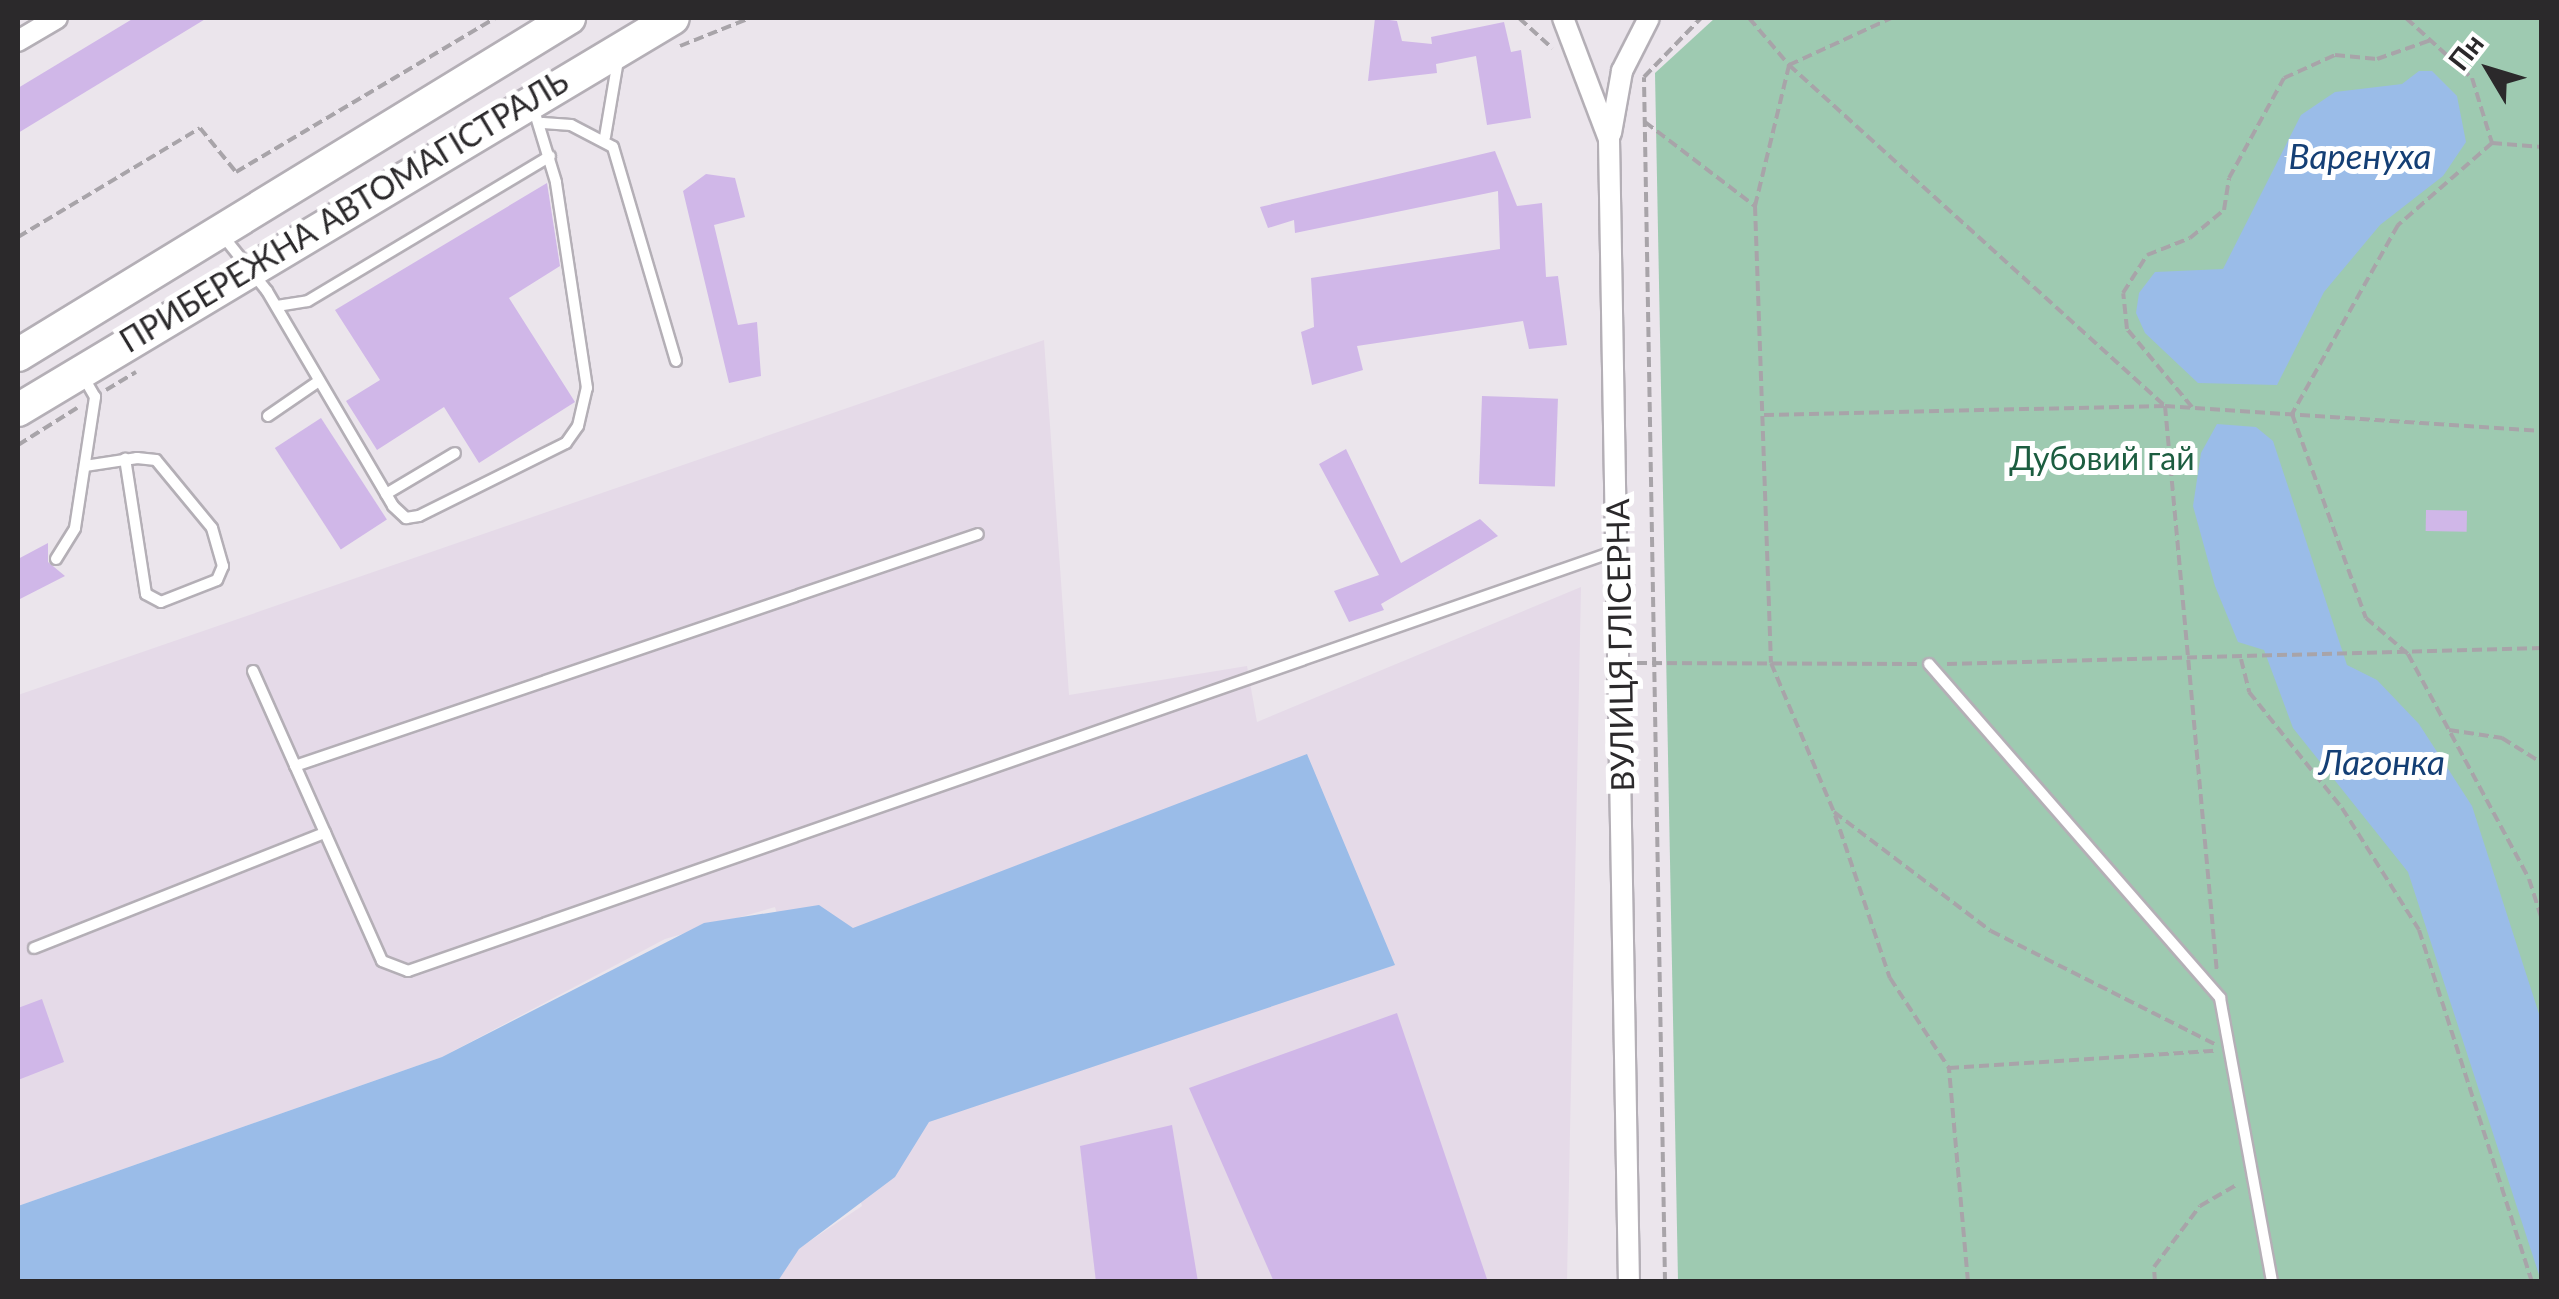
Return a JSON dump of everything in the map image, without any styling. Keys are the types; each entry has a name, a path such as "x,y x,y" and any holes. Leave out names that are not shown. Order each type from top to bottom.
{"main road":[{"name":"ПРИБЕРЕЖНА АВТОМАГІСТРАЛЬ","path":"18,355 569,18"},
{"name":"ПРИБЕРЕЖНА АВТОМАГІСТРАЛЬ","path":"18,410 245,271 535,111 624,44 673,18"}],"street":[{"path":"18,41 56,18"},
{"name":"ВУЛИЦЯ ГЛІСЕРНА","path":"1563,18 1610,140 1629,1282"},
{"path":"1610,140 1622,71 1649,18"}],"lane":[{"path":"605,137 624,44"},
{"path":"220,231 245,271 276,306 386,494 406,518 419,516 566,443 578,426 587,388 550,156 535,111"},
{"path":"535,111 605,137 619,159 676,361"},
{"path":"276,306 308,301 550,156"},
{"path":"56,559 76,528 95,397 81,371"},
{"path":"268,416 320,381"},
{"path":"386,494 456,453"},
{"path":"85,466 125,460 156,460 212,528 223,566 217,580 161,602 146,594 125,460"},
{"path":"296,766 978,534"},
{"path":"254,671 382,961 408,971 1618,550"},
{"path":"1929,664 2220,998 2248,1178 2272,1282"},
{"path":"34,948 325,832"}],"path":[{"path":"18,237 200,128 236,172 495,18"},
{"path":"1519,18 1557,53"},
{"path":"1665,1282 1644,122 1647,68 1701,18"},
{"path":"1748,18 1789,65 2165,406 2220,998"},
{"path":"1789,65 1891,18"},
{"path":"2406,18 2472,78 2492,143"},
{"path":"2192,408 2127,329 2123,293 2147,255 2190,238 2224,210 2229,178 2284,78 2335,55 2377,59 2431,40"},
{"path":"1789,65 1756,206 1771,663 1834,812 1890,978 1949,1068 1968,1282"},
{"path":"1644,122 1756,206"},
{"path":"2542,147 2492,143 2398,224 2292,414 2366,618 2408,654 2529,879 2542,920"},
{"path":"1763,414 2165,406 2542,431"},
{"path":"2532,1282 2419,930 2342,808 2250,692 2241,658 2542,648"},
{"path":"2449,730 2502,738 2542,762"},
{"path":"1834,812 1991,932 2228,1050"},
{"path":"1949,1068 2228,1050"},
{"path":"2155,1282 2154,1267 2200,1206 2248,1178"}],"shaded area":[{"path":"1044,340 1069,695 1247,666 1257,722 1581,587 1567,1281 778,1281 798,1249 862,1206 775,907 665,939 442,1057 18,1206 18,695"}],"green space":[{"name":"Дубовий гай","path":"1715,18 2541,18 2541,1281 1678,1281 1655,73"}],"water":[{"name":"Варенуха","path":"2419,71 2432,71 2457,96 2466,142 2443,176 2380,225 2324,292 2277,385 2198,383 2145,333 2136,313 2139,293 2155,272 2223,269 2301,115 2335,92 2402,84"},
{"name":"Лагонка","path":"2217,424 2256,427 2273,441 2347,665 2377,680 2419,724 2472,806 2541,1020 2541,1281 2408,872 2293,728 2264,650 2238,642 2215,586 2193,506 2201,453"},
{"path":"1307,754 1395,965 929,1122 895,1177 799,1249 778,1281 18,1281 18,1206 442,1057 704,923 819,905 853,928"}],"building":[{"path":"134,18 207,18 18,133 18,88"},
{"path":"1375,18 1397,21 1402,41 1432,44 1431,37 1504,22 1511,52 1521,50 1531,118 1487,125 1476,56 1436,64 1437,73 1368,81"},
{"path":"1495,151 1517,206 1542,203 1546,277 1558,276 1567,345 1529,349 1523,321 1357,346 1363,370 1312,385 1301,332 1314,327 1311,278 1500,249 1498,191 1295,233 1294,220 1268,228 1260,207"},
{"path":"706,174 735,178 745,217 714,225 738,325 757,322 761,376 729,383 683,191"},
{"path":"547,183 560,266 509,298 575,402 479,463 444,407 377,450 346,401 380,380 335,310"},
{"path":"1482,396 1558,399 1555,487 1479,484"},
{"path":"321,418 387,519 341,549 275,448"},
{"path":"1346,449 1401,563 1480,519 1498,536 1381,604 1384,610 1349,622 1334,591 1379,575 1319,464"},
{"path":"2426,510 2467,511 2467,532 2426,531"},
{"path":"48,543 48,562 65,576 18,600 18,559"},
{"path":"42,999 64,1062 18,1080 18,1008"},
{"path":"1397,1013 1488,1282 1274,1282 1189,1088"},
{"path":"1172,1125 1198,1282 1096,1282 1080,1146"}]}
